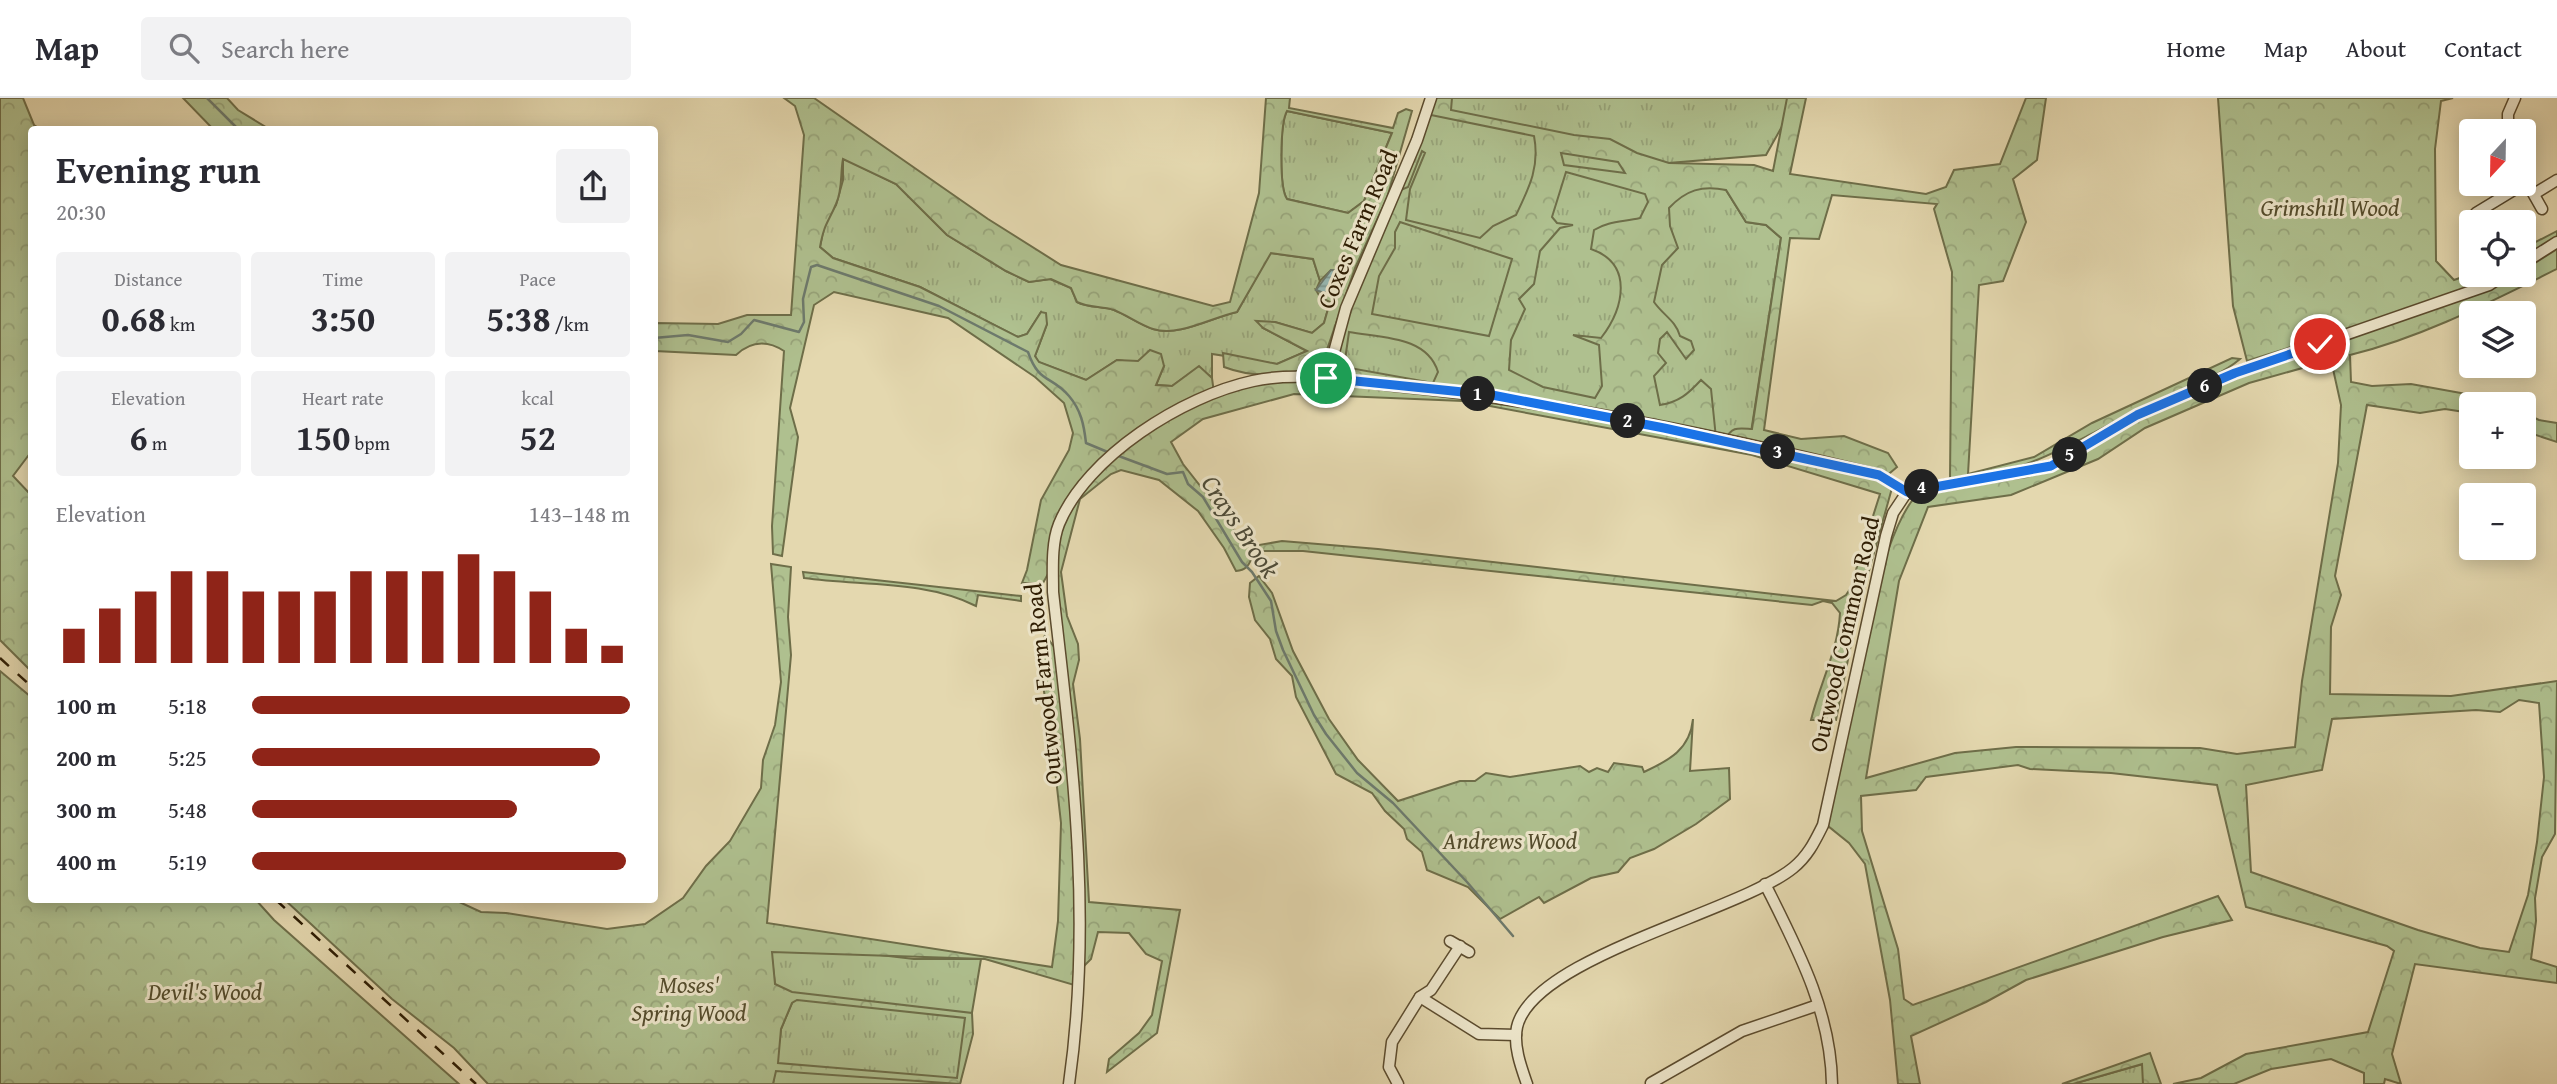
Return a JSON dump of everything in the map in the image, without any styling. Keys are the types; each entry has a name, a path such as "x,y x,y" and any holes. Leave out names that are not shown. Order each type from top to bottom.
{"street":[{"name":"Coxes Farm Road","path":"1326,378 1346,308 1412,153 1431,98"},
{"path":"2508,119 2515,98"},
{"path":"2536,193 2557,180"},
{"path":"2480,210 2500,196"},
{"path":"2535,196 2542,209"},
{"path":"2536,255 2557,242"},
{"name":"Outwood Common Road","path":"1516,1035 1527,1008 1554,984 1658,929 1782,876 1804,858 1823,825 1886,536 1893,513 1907,492 2051,466 2137,415 2235,373 2483,287"},
{"name":"Outwood Farm Road","path":"1069,1084 1081,987 1081,908 1074,772 1053,592 1053,562 1058,526 1081,485 1155,423 1206,396 1255,380 1326,378 1492,395 1664,428 1879,475 1907,492"},
{"path":"1765,884 1800,953 1818,1005 1830,1050 1832,1084"},
{"path":"1398,1084 1389,1067 1388,1056 1392,1042 1420,997 1431,990 1459,946"},
{"path":"1420,997 1479,1034 1516,1035 1527,1084"},
{"path":"1649,1081 1742,1031 1818,1005"}],"green space":[{"path":"0,98 23,98 36,126 28,126 28,456 13,476 28,492 28,668 0,640"},
{"path":"183,98 227,98 238,110 264,126 210,126"},
{"name":"Moses' Spring Wood","path":"784,98 814,98 988,219 1061,265 1213,306 1230,302 1259,193 1266,98 1290,98 1289,108 1393,128 1398,113 1406,109 1412,111 1387,198 1355,268 1321,367 1296,372 1260,375 1236,371 1224,367 1223,353 1277,364 1307,351 1263,328 1256,321 1275,322 1312,333 1324,323 1330,302 1320,297 1316,290 1324,293 1337,285 1340,271 1331,270 1320,281 1313,259 1271,253 1237,312 1184,329 1153,329 1114,310 1077,302 1071,288 1051,279 1029,282 1006,271 947,235 896,184 843,159 838,198 820,247 833,258 920,287 1018,337 1027,334 1041,312 1046,313 1047,324 1035,356 1039,362 1086,380 1117,360 1138,361 1150,350 1161,354 1164,366 1156,385 1172,386 1199,366 1212,378 1214,393 1159,417 1108,453 1087,475 1070,500 1058,531 1066,512 1081,489 1111,459 1173,414 1211,397 1248,386 1285,382 1362,384 1450,393 1327,378 1346,308 1396,192 1408,187 1422,151 1425,153 1410,189 1406,220 1480,238 1493,226 1516,215 1529,186 1536,158 1534,136 1426,114 1431,98 1452,98 1451,110 1574,135 1610,139 1637,153 1669,163 1754,165 1773,171 1787,98 1806,98 1790,174 1926,194 1946,187 1954,170 2000,164 2026,98 2046,98 2037,160 2013,179 2026,222 2003,281 1979,285 1968,474 2034,457 2092,423 2232,358 2240,359 2210,378 2154,402 2030,463 1978,477 1950,479 1952,272 1934,209 1937,204 1832,195 1819,239 1790,238 1764,430 1801,439 1844,436 1888,453 1897,467 1884,478 1725,440 1730,432 1736,429 1752,429 1781,238 1766,225 1746,222 1726,190 1695,190 1669,208 1670,226 1678,248 1662,265 1654,302 1672,322 1680,336 1691,341 1694,350 1686,359 1667,332 1660,339 1658,353 1666,363 1654,376 1660,405 1683,397 1701,380 1711,389 1716,438 1563,409 1717,440 1874,477 1892,488 1857,614 1836,720 1811,720 1839,627 1840,613 1832,603 1823,601 1812,605 1303,551 1257,551 1247,566 1236,571 1224,548 1198,511 1159,480 1121,470 1111,474 1080,499 1061,572 1067,616 1078,644 1079,660 1073,684 1080,739 1089,902 1180,910 1157,1033 1107,1072 1109,1059 1139,1033 1152,1015 1162,961 1146,954 1129,933 1098,932 1091,959 1081,969 1081,987 985,959 772,952 775,984 792,992 972,1013 973,1034 960,1084 776,1071 773,1084 488,1084 454,1048 392,999 288,903 462,903 481,912 506,913 607,929 645,924 683,898 706,866 730,841 761,788 763,760 775,725 781,682 771,564 791,567 788,617 791,655 767,923 1052,967 1058,921 1061,823 1050,725 1038,658 1045,635 1061,656 1052,575 1054,563 1043,583 1022,583 1041,500 1069,450 1073,433 1064,403 1035,377 948,318 834,292 814,305 790,408 798,437 782,556 773,554 772,526 784,351 771,345 759,344 747,347 736,355 658,351 658,323 718,324 747,315 791,315 804,135 795,106","holes":["1287,111 1392,133 1364,201 1348,213 1287,199 1282,169 1282,141","1561,153 1618,162 1625,173 1564,165","1566,172 1645,194 1648,202 1640,218 1610,223 1594,230 1591,249 1605,256 1614,265 1621,288 1615,314 1601,338 1573,335 1599,345 1602,386 1595,398 1543,387 1509,370 1511,340 1525,309 1519,299 1534,284 1540,251 1560,228 1573,225 1557,223 1552,217","1400,222 1512,259 1489,336 1372,314 1379,276 1395,248 1395,232","1349,332 1414,345 1424,351 1438,372 1433,383 1344,367","1294,394 1463,401 1752,455 1880,494 1855,573 1858,577 1846,595 1836,601 1378,549 1282,541 1248,547 1183,464 1171,442 1203,419","797,1000 965,1018 957,1078 778,1063 781,1029 792,1003"]},
{"path":"1439,98 1798,98 1766,155 1669,163 1726,190 1746,222 1766,225 1781,238 1750,439 1327,378 1417,140"},
{"name":"Grimshill Wood","path":"2218,98 2453,98 2441,101 2435,149 2436,261 2454,280 2459,278 2459,287 2520,287 2491,301 2459,301 2459,316 2404,339 2350,355 2351,382 2372,386 2411,384 2459,393 2459,411 2445,409 2420,413 2367,405 2335,576 2341,595 2331,627 2330,694 2451,696 2557,681 2555,834 2542,857 2535,898 2536,921 2531,959 2557,967 2557,983 2415,964 2392,1054 2401,1084 2385,1079 2384,1084 2364,1084 2364,1073 2331,1059 2271,1069 2234,1084 2173,1084 2201,1078 2246,1054 2368,1032 2394,951 2387,946 2246,907 2217,785 2111,773 2030,769 2018,765 1926,777 1916,790 1861,796 1862,831 1898,949 1904,999 1913,1005 2218,896 2232,920 2163,937 2026,980 1986,1002 1911,1036 1920,1084 1898,1084 1890,1000 1865,864 1849,843 1828,826 1851,700 1874,596 1888,550 1904,514 1921,491 2027,477 2049,469 2143,417 2354,327 2247,361 2233,306","holes":["2331,360 2341,405 2338,463 2302,681 2295,747 2237,754 2200,748 2016,747 1955,753 1866,778 1899,581 1928,507 2011,495 2098,459 2145,428 2249,383","2519,700 2539,703 2544,777 2537,842 2528,895 2509,952 2480,948 2418,930 2251,872 2246,785 2322,770 2332,719 2476,710 2500,712"]},
{"path":"1287,111 1392,133 1364,201 1348,213 1287,199 1284,193 1281,155"},
{"path":"843,158 896,184 947,235 1006,271 1029,282 1050,279 1071,288 1077,302 1114,310 1153,329 1184,329 1237,312 1270,253 1313,259 1320,281 1316,290 1330,302 1324,323 1312,333 1275,322 1263,328 1307,351 1277,364 1212,354 1212,378 1199,367 1172,386 1156,385 1164,366 1117,360 1086,380 1038,362 1035,356 1047,324 1041,312 1027,334 1018,337 920,287 833,258 820,247 825,222 836,205 843,180"},
{"path":"2557,231 2557,242 2536,255 2536,242"},
{"path":"2557,249 2557,269 2536,279 2536,262"},
{"path":"2536,419 2557,423 2557,442 2536,435"},
{"path":"803,572 1021,596 1021,601 978,595 976,606 935,592 892,585 804,578"},
{"name":"Andrews Wood","path":"1259,576 1272,593 1293,651 1329,719 1358,760 1398,801 1460,781 1475,781 1486,773 1510,777 1580,766 1589,772 1597,768 1608,772 1614,763 1642,767 1644,772 1662,763 1683,746 1693,719 1690,771 1729,768 1730,799 1696,824 1654,849 1630,858 1618,872 1591,878 1544,903 1539,897 1500,919 1468,887 1427,870 1422,852 1407,839 1404,829 1385,811 1372,793 1336,774 1296,697 1292,676 1276,659 1270,639 1255,620 1249,597 1250,583"},
{"name":"Devil's Wood","path":"0,671 28,694 28,903 259,903 274,920 459,1084 0,1084"},
{"path":"770,942 914,959 981,959 960,1084 773,1084 781,1029 792,1003 775,984"},
{"path":"2150,1053 2161,1084 2143,1084 2142,1064 2073,1084 2062,1084"},
{"path":"2143,1064 2143,1084 2073,1084 2076,1083"}],"water":[{"path":"1331,270 1340,271 1337,285 1324,293 1316,290"}],"waterway":[{"name":"Crays Brook","path":"207,98 235,126"},
{"name":"Crays Brook","path":"658,338 688,335 728,342 741,334 754,320 799,332 804,322 803,299 811,267 817,265 939,306 1028,352 1041,374 1063,389 1073,401 1081,418 1086,443 1110,453"},
{"name":"Crays Brook","path":"1116,455 1167,474 1183,472 1188,484 1203,497 1242,562 1271,601 1276,631 1283,650 1326,734 1357,773 1393,803 1513,936"}],"railway":[{"path":"0,658 28,683"},
{"path":"279,903 476,1084"}],"route":[{"path":"1326,378 1492,395 1664,428 1879,475 1907,492 1923,486 1948,487 2051,466 2137,415 2235,373 2320,344"}]}
